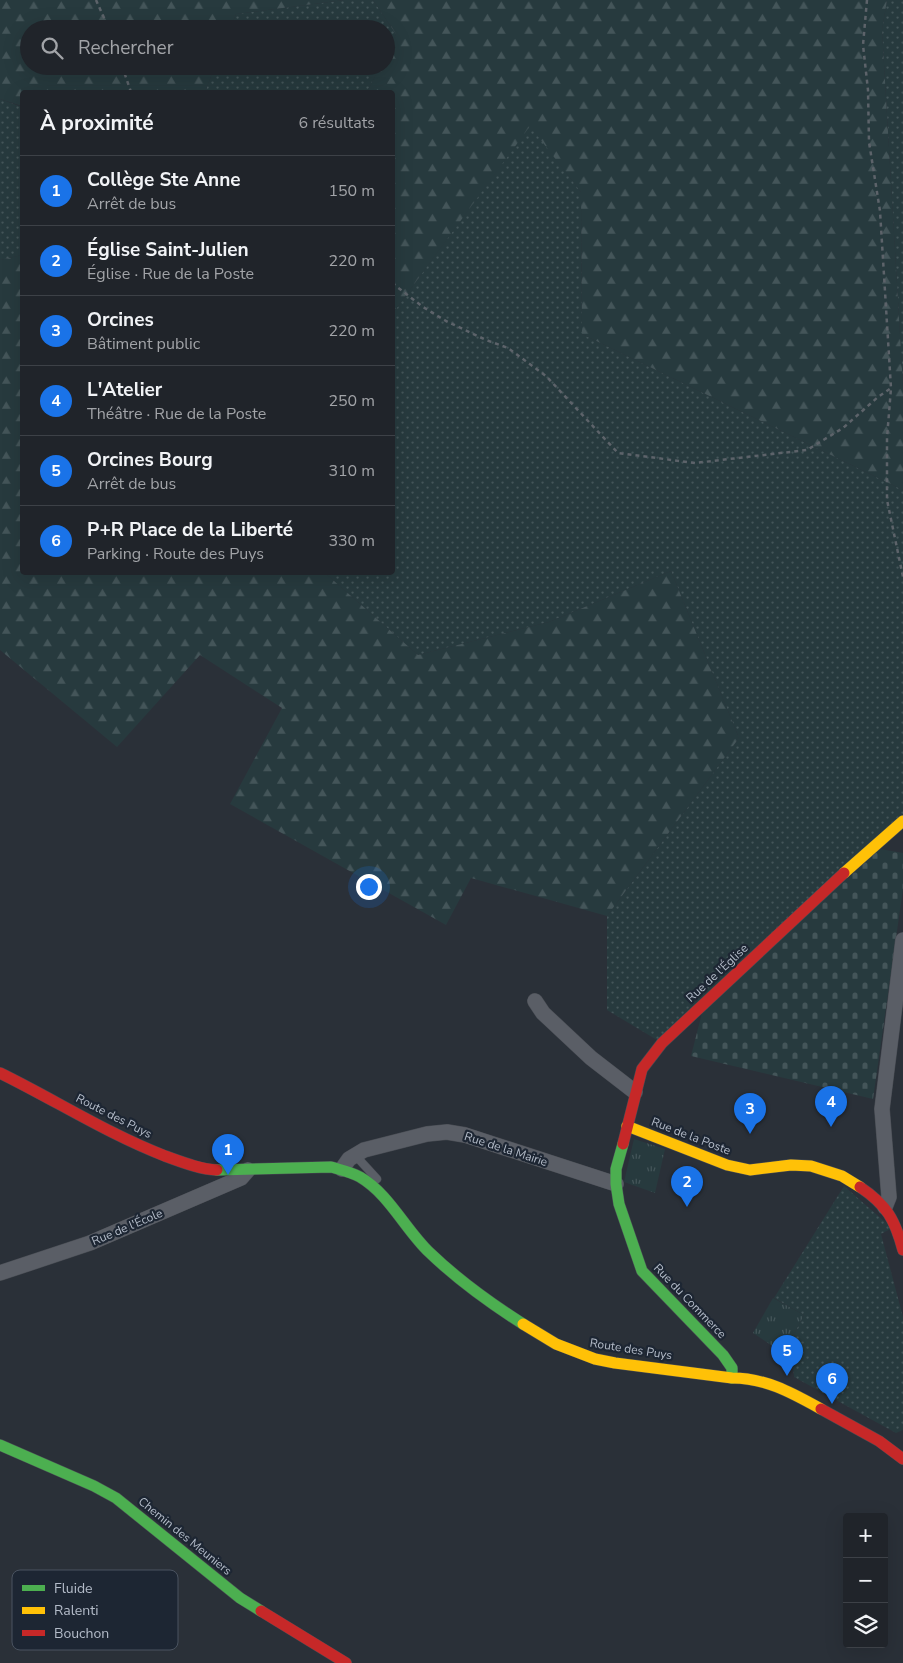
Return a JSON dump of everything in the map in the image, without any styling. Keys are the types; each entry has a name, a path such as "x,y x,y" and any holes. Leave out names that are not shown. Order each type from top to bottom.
{"street":[{"name":"Rue de l'Église","path":"616,1184 616,1169 642,1069 662,1043 846,871 903,821"},
{"path":"903,940 898,1020 882,1109 889,1197 885,1207 897,1228 903,1250"},
{"path":"535,1001 543,1013 591,1058 635,1092"},
{"name":"Route des Puys","path":"0,1073 145,1149 206,1169 248,1170 331,1167 342,1169 365,1180 376,1188 418,1241 454,1273 505,1312 577,1353 607,1362 732,1378 749,1378 786,1390 879,1441 903,1458"},
{"name":"Rue de la Poste","path":"627,1126 727,1165 750,1170 791,1165 811,1166 842,1176 864,1190 885,1207"},
{"name":"Rue de la Mairie","path":"342,1169 349,1159 364,1150 427,1134 447,1132 466,1135 616,1184"},
{"name":"Rue de l'École","path":"0,1273 90,1243 241,1178 248,1170"},
{"name":"Rue du Commerce","path":"616,1184 619,1204 642,1271 723,1354 732,1368 732,1378"},
{"name":"Chemin des Meuniers","path":"0,1445 94,1486 116,1498 240,1598 346,1663"}],"lane":[{"name":"Route des Puys","path":"355,1155 380,1183 389,1203"}],"path":[{"path":"96,0 105,20"},
{"path":"867,0 863,45 868,90 870,142 880,211 891,388 887,438 887,500 903,577"},
{"path":"125,75 131,90"},
{"path":"395,285 423,307 446,321 508,348 546,376 618,453 695,463 807,450 843,428 891,388"}],"green space":[{"path":"0,0 344,0 236,14 234,20 20,20 20,75 212,75 206,90 20,90 20,105 0,99"},
{"path":"344,0 373,0 387,20 234,20 236,14"},
{"path":"373,0 887,0 882,30 903,386 903,490 582,334 581,192 530,126 395,310 395,90 368,90 376,75 395,75 395,20 387,20"},
{"path":"887,0 903,0 903,386 882,30"},
{"path":"212,75 376,75 368,90 206,90"},
{"path":"0,99 20,106 20,255 0,260"},
{"path":"530,125 581,192 582,334 903,490 903,821 662,1043 607,1010 607,916 739,738 671,571 549,622 418,655 327,575 395,575 395,310"},
{"path":"20,255 20,575 327,575 418,655 549,622 671,571 739,738 607,916 471,878 446,925 230,804 282,708 200,655 117,747 0,650 0,260"},
{"path":"880,849 903,853 903,889 873,1099 691,1056 703,1009"},
{"path":"634,1139 665,1149 655,1193 624,1182"},
{"path":"844,1186 892,1228 881,1234 903,1317 903,1430 896,1433 794,1377 792,1355 774,1347 790,1341 804,1315 774,1298"},
{"path":"773,1298 804,1315 790,1341 774,1347 753,1333"}],"traffic: fast":[{"path":"623,1144 616,1169 616,1184 619,1204 642,1271 723,1355 732,1368 732,1378"},
{"path":"217,1170 331,1167 357,1175 380,1193 420,1243 451,1272 474,1291 523,1324"},
{"path":"0,1445 94,1486 116,1498 240,1598 261,1611"}],"traffic: slow":[{"path":"844,873 903,821"},
{"path":"627,1126 727,1165 750,1170 791,1165 811,1166 842,1176 860,1187"},
{"path":"523,1324 556,1344 595,1359 756,1381 789,1392 821,1409"}],"traffic: jam":[{"path":"623,1144 642,1069 662,1043 844,873"},
{"path":"0,1073 144,1147 191,1165 217,1170"},
{"path":"860,1187 877,1200 889,1214 897,1230 903,1250"},
{"path":"821,1409 879,1441 903,1459"},
{"path":"261,1611 346,1663"}],"place":[{"name":"L'Atelier","path":"831,1127"},
{"name":"Orcines","path":"750,1134"},
{"name":"Collège Ste Anne","path":"228,1175"},
{"name":"Église Saint-Julien","path":"687,1207"},
{"name":"Orcines Bourg","path":"787,1376"},
{"name":"P+R Place de la Liberté","path":"832,1404"}]}
